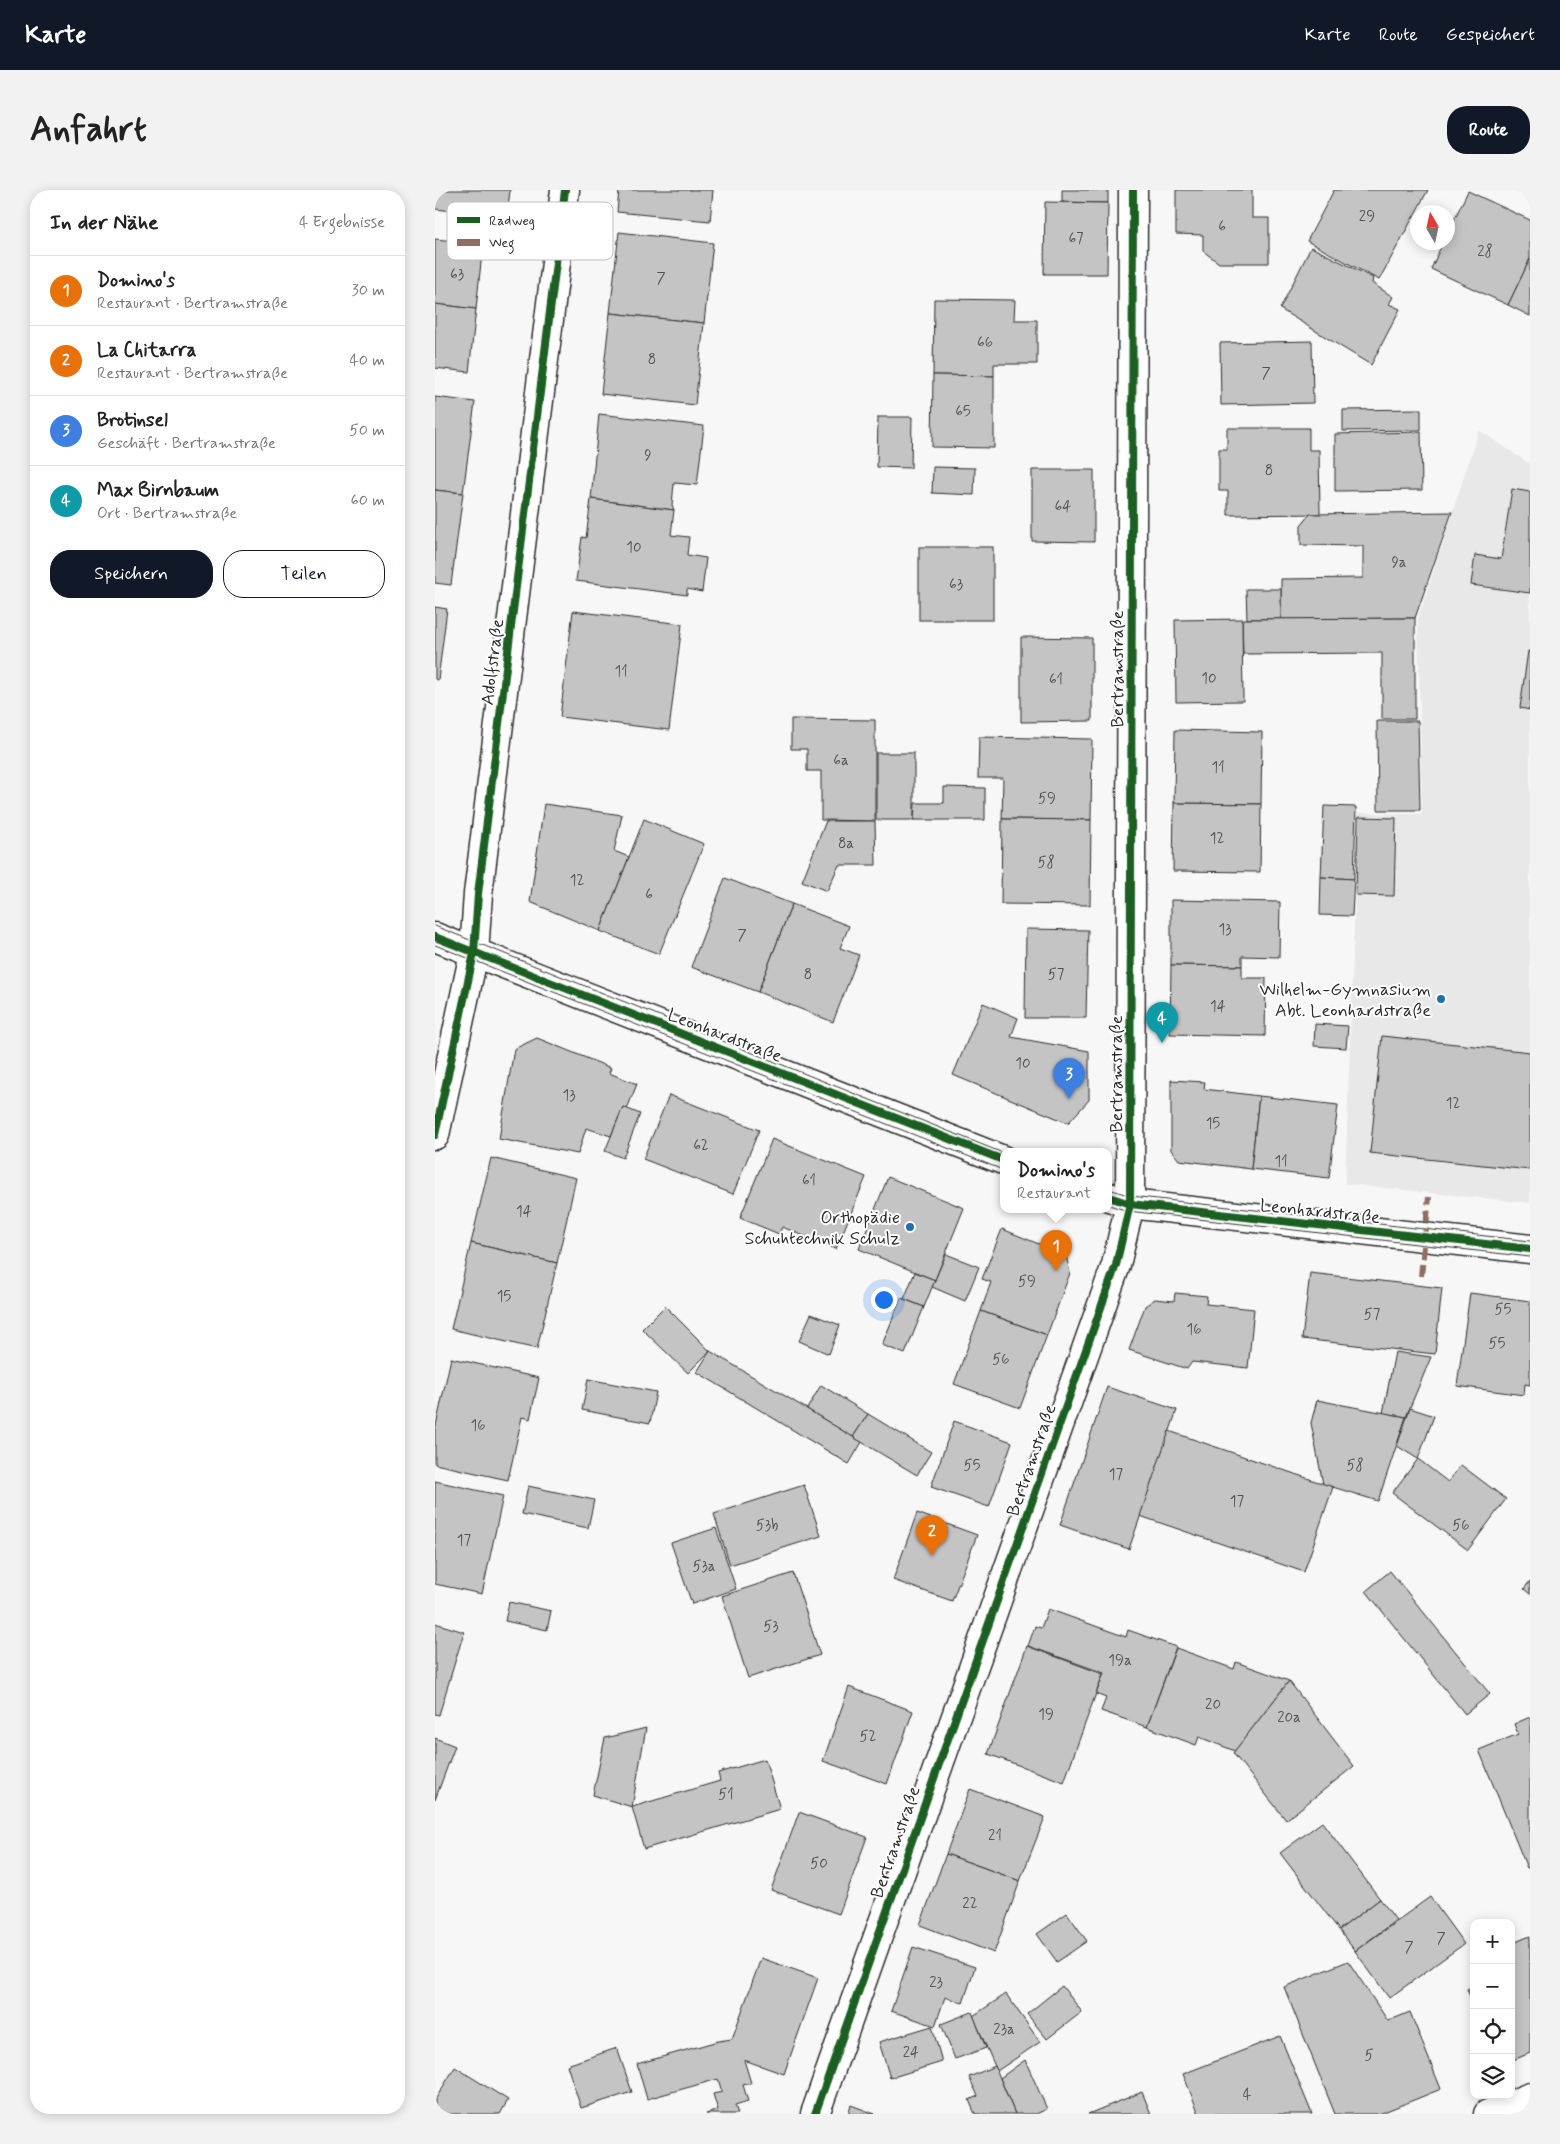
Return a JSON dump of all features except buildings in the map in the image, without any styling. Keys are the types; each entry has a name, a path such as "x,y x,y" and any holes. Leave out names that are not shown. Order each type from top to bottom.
{"street":[{"name":"Bertramstraße","path":"815,2114 1116,1265 1119,1200 1133,190"},
{"name":"Adolfstraße","path":"435,1135 474,953 478,894 556,260"},
{"name":"Leonhardstraße","path":"435,937 1000,1159"},
{"name":"Leonhardstraße","path":"1119,1200 1530,1250"},
{"path":"1488,2114 1530,2097"}],"shaded area":[{"name":"Wilhelm-Gymnasium Abt. Leonhardstraße","path":"1479,430 1530,464 1530,1203 1345,1184 1358,813 1422,814 1418,619"}],"tram line":[{"path":"435,926 1000,1152"},
{"path":"435,945 1000,1169"},
{"path":"1112,1190 1131,1196 1530,1241"},
{"path":"1112,1206 1128,1211 1530,1257"}],"marked path":[{"path":"1421,1276 1429,1197"}],"cycle path":[{"path":"564,202 565,190"},
{"path":"815,2114 1116,1265 1130,1204 1133,190"},
{"path":"435,1135 474,953 478,894 556,260"},
{"path":"435,937 1000,1159"},
{"path":"1112,1198 1130,1204 1530,1249"}],"place":[{"name":"Wilhelm-Gymnasium Abt. Leonhardstraße","path":"1441,999"},
{"name":"Max Birnbaum","path":"1162,1043"},
{"name":"Brotinsel","path":"1069,1099"},
{"name":"Orthopädie Schuhtechnik Schulz","path":"910,1227"},
{"name":"Domino's","path":"1056,1271"},
{"name":"La Chitarra","path":"932,1556"}]}
